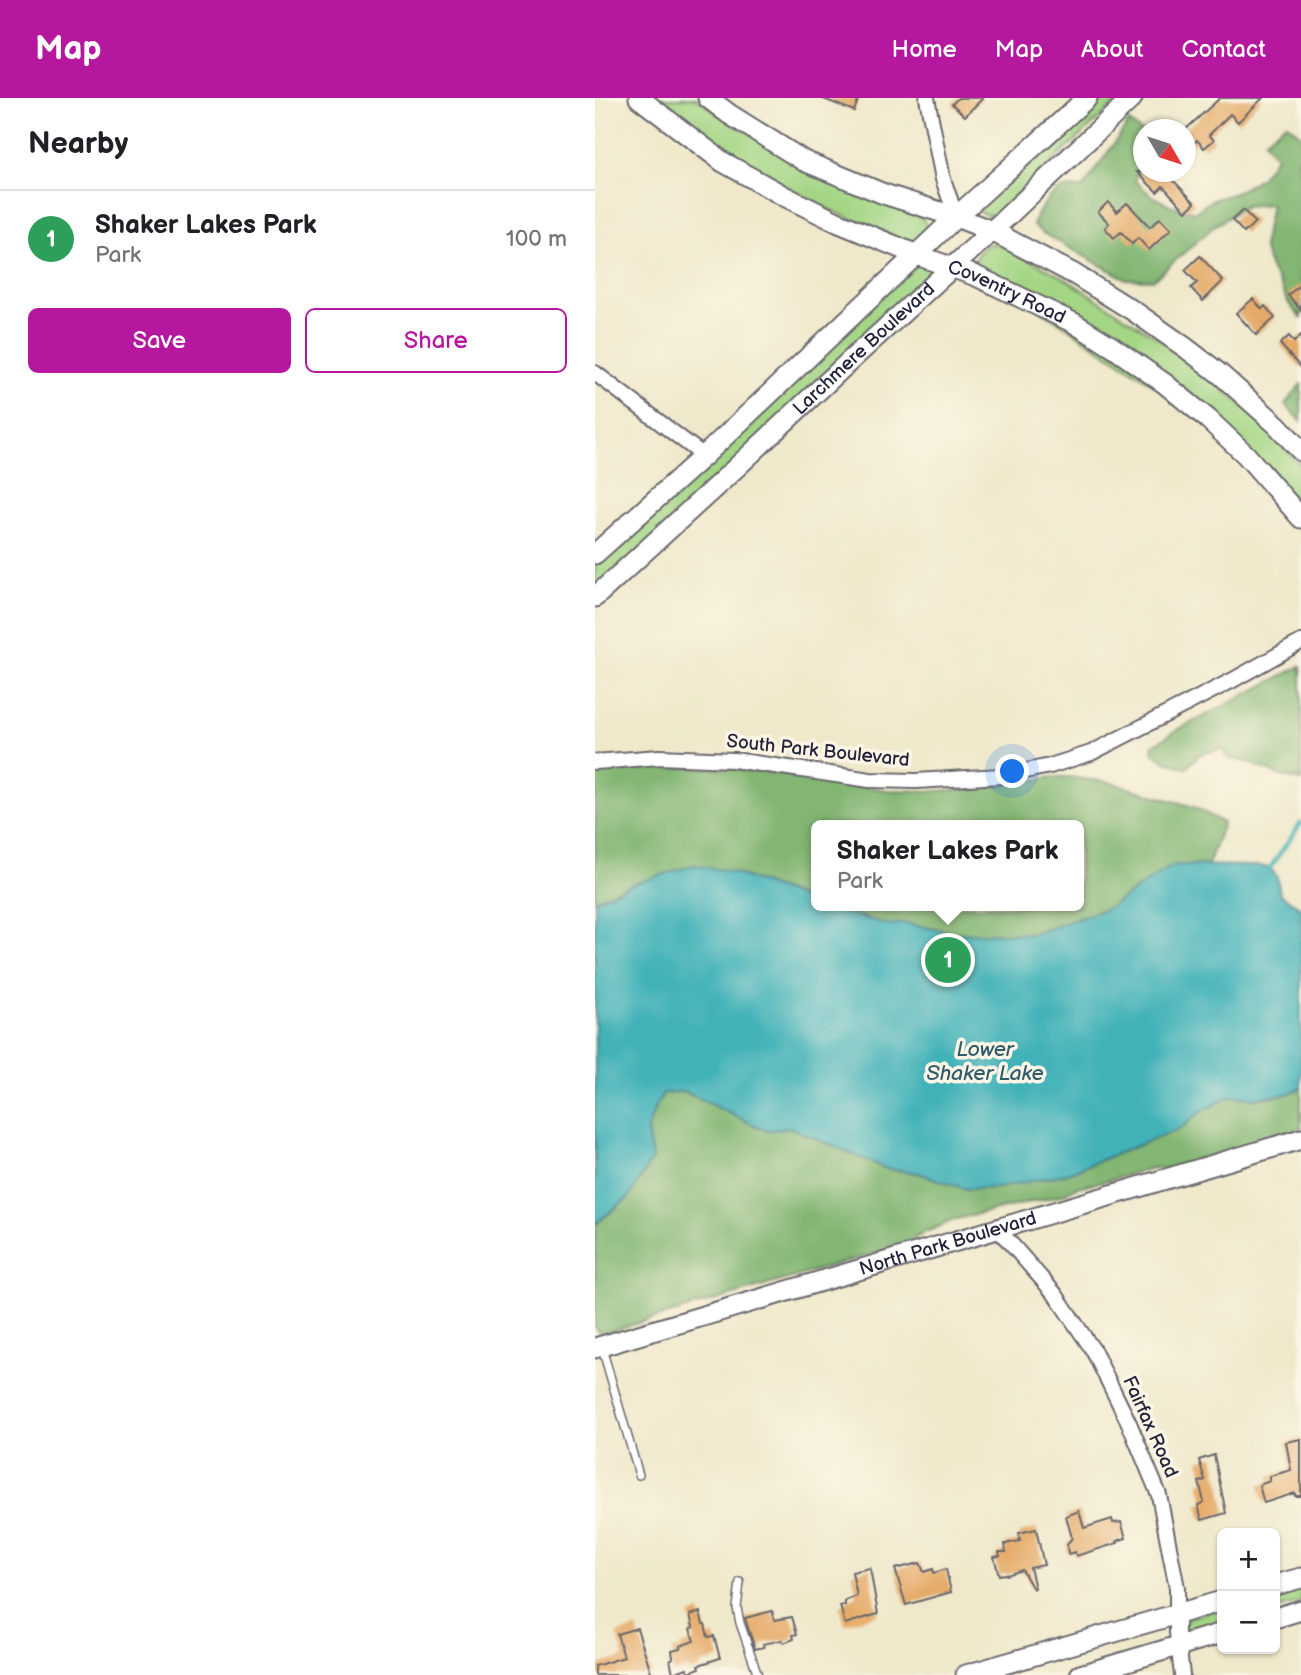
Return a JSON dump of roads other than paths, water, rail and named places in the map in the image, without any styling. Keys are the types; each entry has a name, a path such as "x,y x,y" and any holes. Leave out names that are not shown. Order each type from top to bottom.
{"street":[{"name":"Coventry Road","path":"639,98 723,162 784,196 837,222 952,267 1074,323 1111,346 1164,383 1208,419 1246,456 1301,518"},
{"path":"708,98 804,161 884,194 992,231 1074,274 1135,312 1220,374 1277,425 1301,451"},
{"path":"927,98 943,179 956,217"},
{"name":"Larchmere Boulevard","path":"595,554 704,456 956,217 1087,98"},
{"name":"Larchmere Boulevard","path":"595,597 992,231 1132,98"},
{"path":"595,373 704,456"},
{"name":"South Park Boulevard","path":"595,762 659,757 734,760 870,780 1001,776 1050,766 1091,753 1234,680 1301,642"},
{"name":"North Park Boulevard","path":"598,1348 1301,1139"},
{"name":"Fairfax Road","path":"997,1229 1055,1294 1093,1350 1129,1423 1159,1495 1177,1588 1176,1623 1182,1675"},
{"path":"1280,1583 1301,1577"},
{"path":"966,1675 1217,1602"},
{"path":"1280,1616 1301,1610"},
{"path":"1080,1675 1217,1634"}],"lane":[{"path":"598,1348 639,1475"},
{"path":"740,1582 737,1608 758,1675"}],"water":[{"name":"Lower Shaker Lake","path":"694,865 729,871 811,901 811,911 841,911 888,925 903,923 955,933 1033,934 1108,908 1173,865 1270,868 1277,877 1280,894 1301,908 1301,1088 1288,1094 1255,1098 1231,1096 1202,1111 1180,1129 1065,1174 998,1188 966,1189 918,1173 887,1169 789,1127 767,1131 683,1091 663,1094 647,1131 652,1159 629,1197 595,1224 595,900 632,884"}],"waterway":[{"path":"1270,868 1301,823"}],"place":[{"name":"Shaker Lakes Park","path":"948,960"}]}
